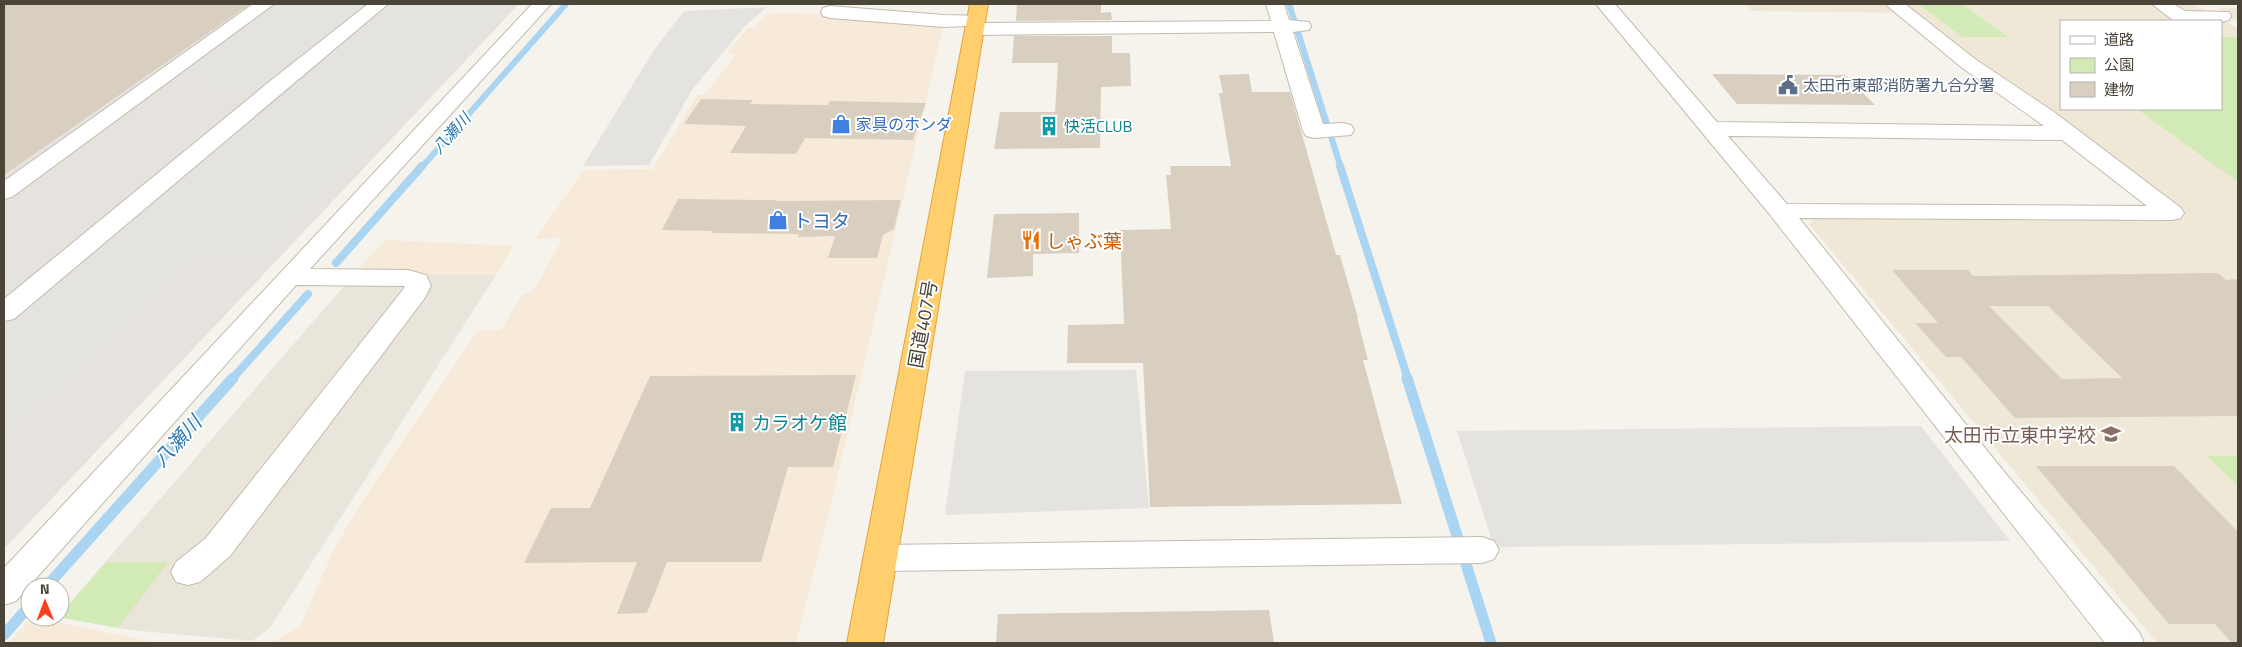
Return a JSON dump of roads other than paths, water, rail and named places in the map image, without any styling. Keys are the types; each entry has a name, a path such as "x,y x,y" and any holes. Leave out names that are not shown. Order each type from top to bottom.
{"highway":[{"name":"国道407号","path":"865,643 976,18"}],"street":[{"path":"4,192 265,4"},
{"path":"4,313 281,82 379,4"},
{"path":"4,591 289,277 542,4"},
{"path":"1275,4 1291,26 1314,131 1333,130"},
{"path":"1605,4 1780,211 1995,482 2126,643"},
{"path":"1780,211 2172,213 2067,133 1968,63 1894,4"},
{"path":"2161,4 2181,17 2218,20"},
{"path":"2200,4 2230,21"},
{"path":"2200,4 2238,4"},
{"path":"830,12 944,21 976,18 1291,26"},
{"path":"1712,129 2067,133"},
{"path":"188,572 218,547 415,294 418,286 417,281 408,278 289,277"},
{"path":"881,558 1467,550"}],"waterway":[{"name":"八瀬川","path":"421,168 566,4"},
{"path":"1289,4 1341,168"},
{"name":"八瀬川","path":"336,263 422,166"},
{"path":"1340,166 1408,379"},
{"name":"八瀬川","path":"232,379 308,294"},
{"name":"八瀬川","path":"55,577 233,378"},
{"path":"1407,378 1491,643"},
{"name":"八瀬川","path":"4,635 20,617"}],"place":[{"name":"太田市東部消防署九合分署","path":"1788,85"},
{"name":"家具のホンダ","path":"841,124"},
{"name":"快活CLUB","path":"1049,126"},
{"name":"トヨタ","path":"778,220"},
{"name":"しゃぶ葉","path":"1031,240"},
{"name":"カラオケ館","path":"737,422"},
{"name":"太田市立東中学校","path":"2111,434"}]}
